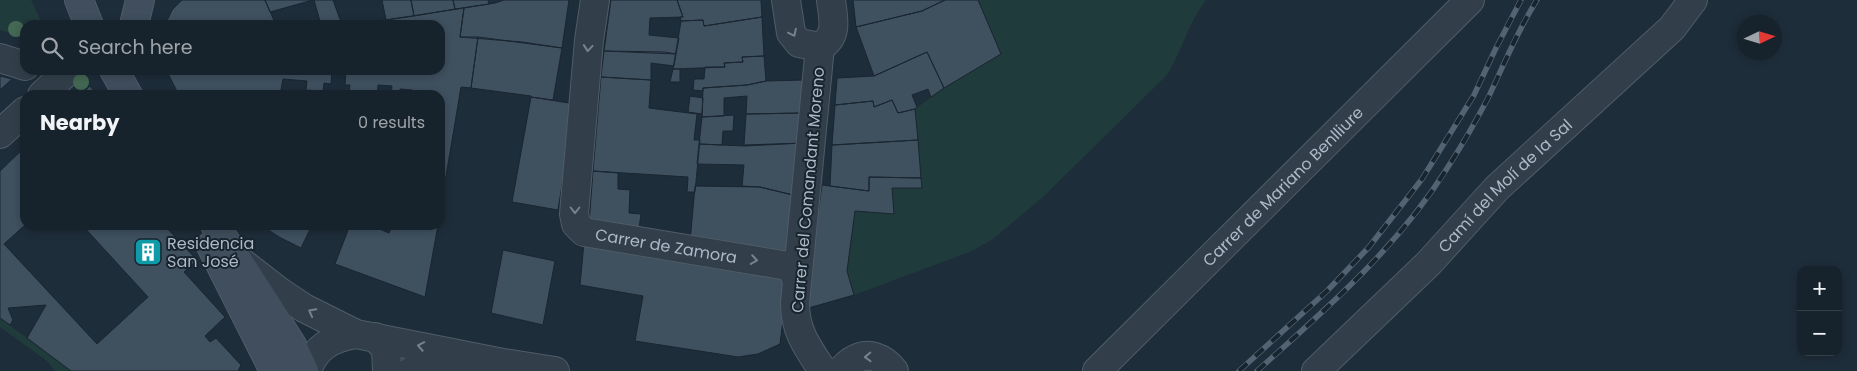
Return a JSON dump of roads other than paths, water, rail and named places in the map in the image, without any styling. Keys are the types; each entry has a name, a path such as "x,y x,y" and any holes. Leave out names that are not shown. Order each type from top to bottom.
{"street":[{"path":"79,0 87,20"},
{"path":"135,20 140,0"},
{"name":"Carrer de Zamora","path":"595,0 589,40 574,214 576,224 584,232 782,265 790,267 796,279"},
{"path":"786,0 791,33 799,43 820,47 828,42 832,34 831,0"},
{"name":"Carrer de Mariano Benlliure","path":"1097,371 1470,0"},
{"name":"Camí del Molí de la Sal","path":"1316,371 1428,264 1498,188 1672,28 1693,0"},
{"name":"Carrer del Comandant Moreno","path":"820,47 796,279 795,318 799,333 823,371"},
{"path":"0,58 20,64"},
{"path":"47,90 63,75"},
{"path":"117,75 125,90"},
{"path":"136,75 142,90"},
{"path":"0,134 20,116"},
{"path":"203,230 228,266 284,357 299,371"},
{"path":"217,230 228,266 274,371"},
{"path":"228,266 280,292 304,308 382,343 386,350 387,371"},
{"path":"228,266 292,345 305,371"},
{"path":"305,371 310,359 332,340 365,336 503,363 555,371"},
{"path":"840,371 861,356 873,355 883,360 894,371"},
{"path":"411,371 457,362 503,363"}],"railway":[{"path":"1239,371 1327,291 1369,247 1422,179 1474,95 1521,0"},
{"path":"1257,371 1359,277 1405,226 1426,199 1452,161 1478,117 1517,36 1537,0"}],"place":[{"name":"Residencia San José","path":"148,252"}]}
